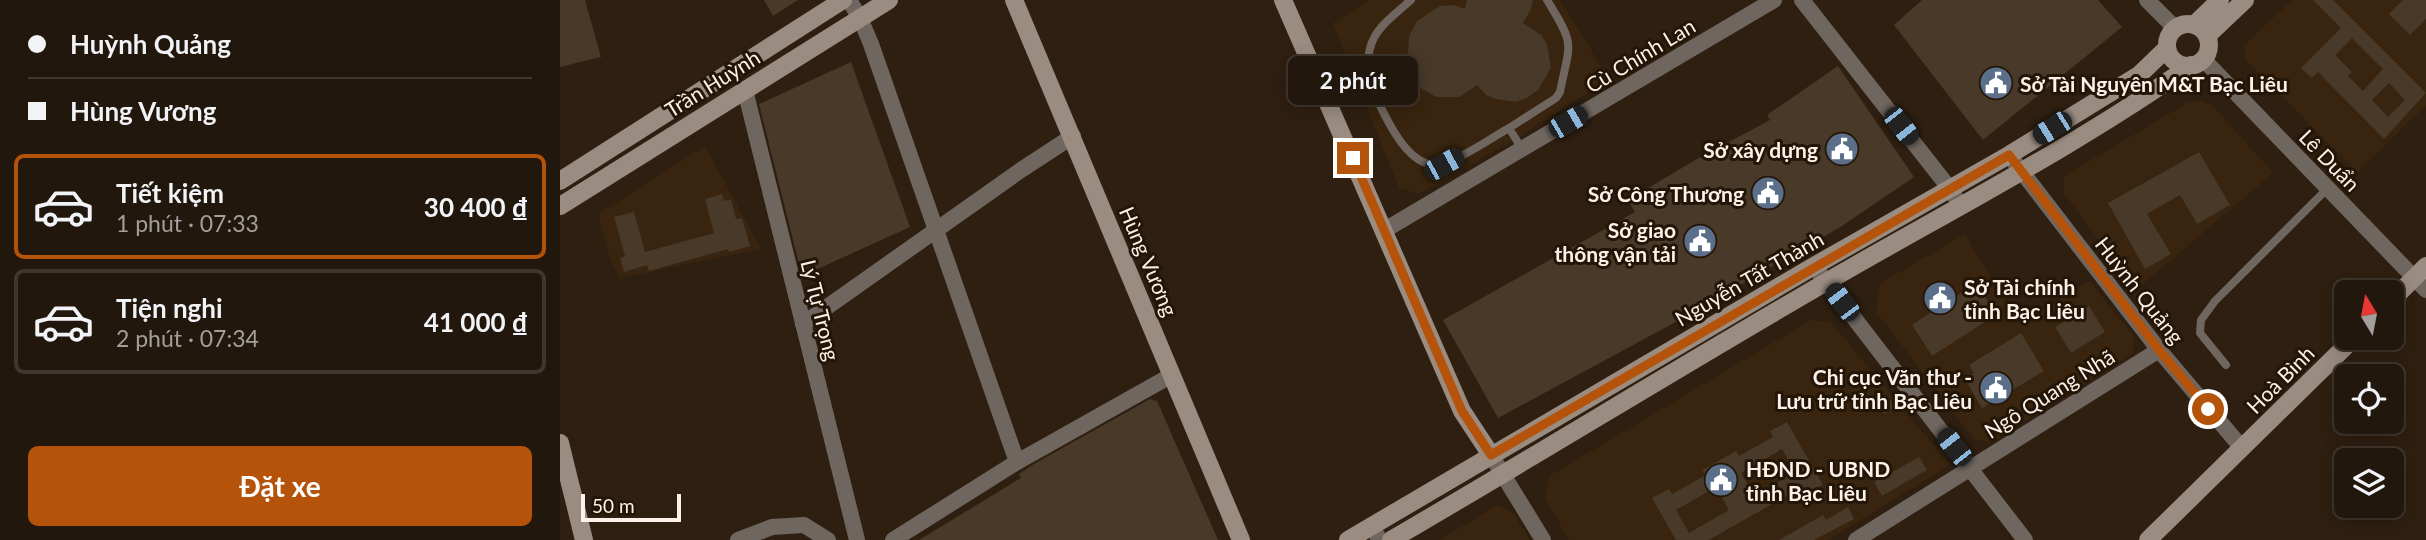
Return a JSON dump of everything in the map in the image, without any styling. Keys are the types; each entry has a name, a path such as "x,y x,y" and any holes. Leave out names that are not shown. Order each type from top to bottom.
{"street":[{"name":"Trần Huỳnh","path":"560,181 843,0"},
{"path":"849,0 860,18 938,230 1017,462"},
{"name":"Trần Huỳnh","path":"560,206 889,0"},
{"name":"Hùng Vương","path":"1014,0 1241,540"},
{"path":"1283,0 1462,411 1544,540"},
{"name":"Cù Chính Lan","path":"1383,231 1774,0"},
{"path":"1802,0 1961,206"},
{"path":"2147,0 2175,28 2200,30 2245,0"},
{"path":"2200,30 2220,0"},
{"name":"Nguyễn Tất Thành","path":"1348,540 1376,533 1491,455 2009,155 2139,75 2167,48 2168,36 2175,28"},
{"path":"2167,48 2169,54 2180,64 2198,63 2210,44 2200,30"},
{"name":"Nguyễn Tất Thành","path":"1391,540 1826,282 2022,171 2198,63"},
{"name":"Lê Duẩn","path":"2198,63 2422,278"},
{"name":"Lý Tự Trọng","path":"744,90 858,540"},
{"path":"803,324 1073,136"},
{"name":"Huỳnh Quảng","path":"2009,155 2159,350 2242,448"},
{"path":"1814,266 2025,540"},
{"path":"2404,291 2422,278"},
{"name":"Ngô Quang Nhã","path":"1856,540 2159,350"},
{"name":"Hoà Bình","path":"2148,540 2342,350"},
{"path":"1646,364 1658,383"},
{"path":"892,540 1017,462 1172,375"},
{"path":"560,443 584,540"},
{"path":"738,540 772,527 804,525 828,540"},
{"path":"1879,526 1890,540"}],"lane":[{"path":"1411,0 1376,31 1368,56 1369,82 1384,115 1405,148 1415,158 1426,163 1444,164 1509,128 1556,98 1560,92 1570,47 1569,36 1547,0"},
{"path":"1328,101 1369,82"},
{"path":"1509,128 1522,149"},
{"path":"2226,365 2200,333 2201,320 2215,301 2328,188"}],"shaded area":[{"path":"1369,0 1560,0 1609,79 1516,139 1419,194 1399,188 1333,23"},
{"path":"2292,0 2426,0 2426,106 2357,172 2245,59 2244,45"},
{"path":"2202,100 2214,107 2273,173 2136,290 2063,192 2064,176 2187,103"},
{"path":"705,146 761,249 620,278 610,258 598,214"},
{"path":"1965,234 2018,324 2090,281 2134,337 2133,353 1991,443 1974,439 1876,312 1879,284"},
{"path":"1811,320 1831,322 1950,465 1828,540 1569,540 1545,498 1549,476"},
{"path":"1498,505 1513,513 1530,540 1439,540"}],"building":[{"path":"560,0 585,0 601,57 560,67"},
{"path":"764,0 798,0 773,16"},
{"path":"1467,0 1533,0 1523,23 1541,35 1547,44 1551,68 1538,90 1527,98 1516,102 1496,99 1486,95 1477,85 1459,97 1436,97 1422,89 1415,79 1408,51 1409,36 1417,21 1440,6 1453,5 1465,9"},
{"name":"Sở Tài Nguyên M&T Bạc Liêu","path":"1922,0 2098,0 2122,27 1983,140 1894,25"},
{"path":"2313,0 2333,0 2426,93 2384,139 2318,72 2312,78 2301,68 2341,28","holes":["2352,38 2383,69 2363,91 2348,76 2352,72 2335,55","2389,83 2405,100 2388,117 2372,100"]},
{"path":"2403,0 2426,0 2426,19 2410,35 2389,14"},
{"path":"851,62 910,227 802,276 759,104"},
{"path":"1838,66 1914,177 1842,226 1696,311 1498,418 1443,320 1635,212 1628,200 1770,120 1767,115"},
{"path":"2199,152 2230,205 2197,224 2180,195 2147,214 2171,254 2145,269 2108,203"},
{"path":"722,194 724,201 731,199 736,219 742,218 750,246 729,252 728,249 649,271 647,265 624,272 620,258 625,256 614,217 634,212 645,252 714,233 705,199"},
{"path":"1976,283 1997,314 1932,356 1912,325 1936,309 1932,303 1948,292 1952,299"},
{"path":"2089,306 2105,332 2071,353 2055,327"},
{"path":"2021,333 2044,371 1982,408 1964,378 1974,373 1969,365"},
{"path":"1887,396 1895,406 1885,414 1877,404"},
{"path":"1150,399 1157,401 1218,540 919,540 1021,478 1019,474 1034,464"},
{"name":"HĐND - UBND tỉnh Bạc Liêu","path":"1787,422 1823,485 1806,494 1802,487 1709,540 1676,540 1652,498 1669,489 1672,494 1706,475 1702,470 1736,451 1739,456 1773,437 1770,431","holes":["1782,449 1795,472 1755,496 1741,473","1716,487 1729,510 1689,533 1676,510"]},
{"path":"1919,457 1927,470 1882,496 1874,482"},
{"path":"1848,507 1854,519 1814,540 1779,540 1823,515 1826,520"}],"place":[{"name":"Sở Tài Nguyên M&T Bạc Liêu","path":"1996,83"},
{"name":"Sở xây dựng","path":"1842,149"},
{"name":"Sở Công Thương","path":"1768,193"},
{"name":"Sở giao thông vận tải","path":"1700,241"},
{"name":"Sở Tài chính tỉnh Bạc Liêu","path":"1940,298"},
{"name":"Chi cục Văn thư - Lưu trữ tỉnh Bạc Liêu","path":"1996,388"},
{"name":"HĐND - UBND tỉnh Bạc Liêu","path":"1721,480"}],"route":[{"path":"1353,158 1462,411 1491,455 2009,155 2159,350 2208,409"}]}
